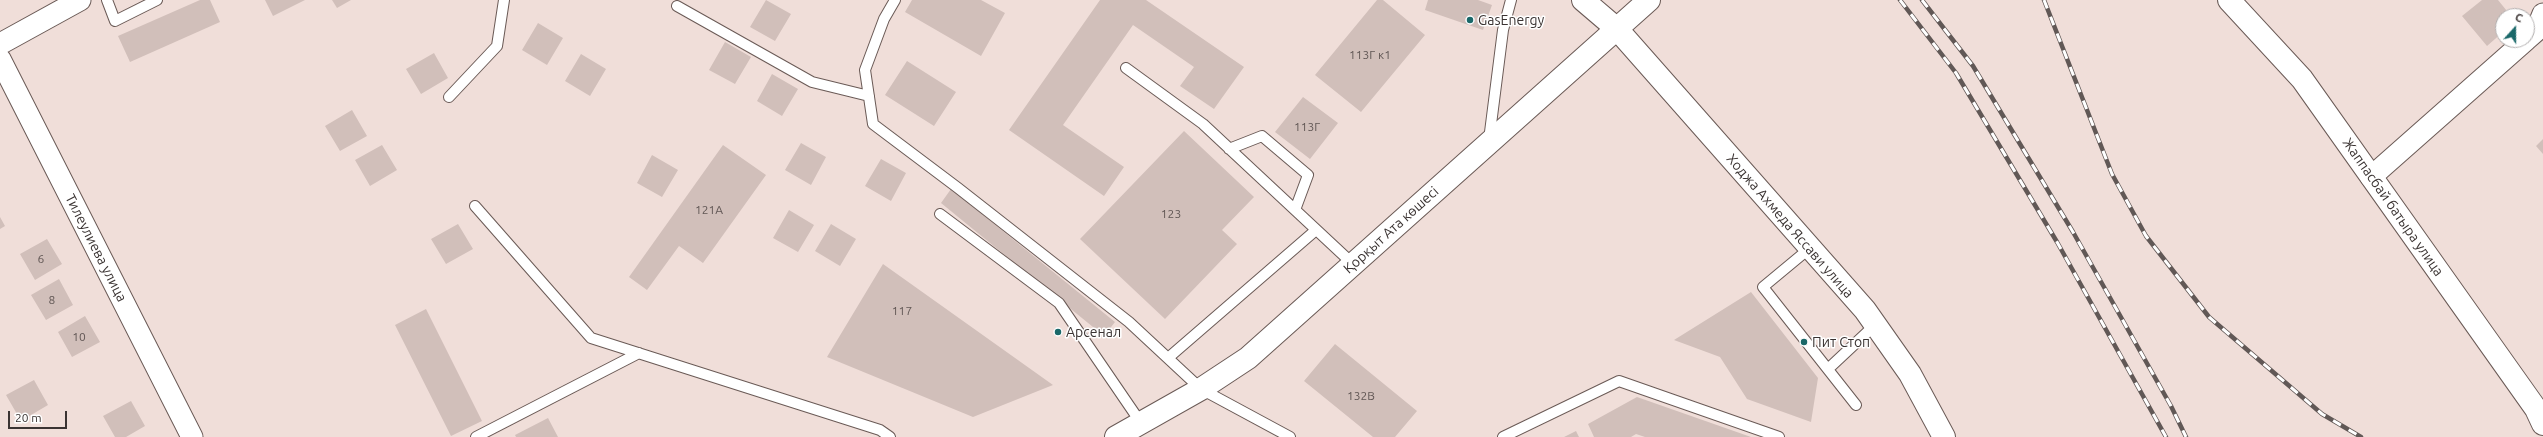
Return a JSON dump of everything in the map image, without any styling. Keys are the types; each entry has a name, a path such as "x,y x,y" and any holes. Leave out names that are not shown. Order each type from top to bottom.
{"main road":[{"name":"Ходжа Ахмеда Яссави улица","path":"1583,0 1617,29 1810,248 1875,325 1910,374 1944,437"},
{"name":"Қорқыт Ата көшесі","path":"1116,437 1201,389 1248,358 1649,0"},
{"name":"Жаппасбай батыра улица","path":"2229,0 2302,79 2536,409 2543,424"}],"street":[{"path":"0,44 80,0"},
{"path":"2535,32 2543,14"},
{"path":"2371,177 2517,48"},
{"name":"Тилеулиева улица","path":"0,59 192,437"}],"lane":[{"path":"107,0 115,20 157,0"},
{"path":"449,97 497,46 504,0"},
{"path":"895,0 884,19 865,70 873,124 958,188 1129,322 1201,389 1290,437"},
{"path":"1489,143 1503,30 1511,0"},
{"path":"677,6 812,82 869,96"},
{"path":"1126,68 1203,124 1353,264"},
{"path":"1229,149 1262,136 1308,175 1295,210"},
{"path":"475,206 591,338 880,430 890,437"},
{"path":"940,214 1060,303 1141,423"},
{"path":"1168,358 1316,230"},
{"path":"1810,248 1763,287 1856,405"},
{"path":"1828,369 1875,325"},
{"path":"476,437 639,354"},
{"path":"1504,437 1619,381 1779,437"}],"building":[{"path":"200,0 210,0 220,22 130,62 118,36"},
{"path":"265,0 305,0 273,16"},
{"path":"332,0 351,0 337,8"},
{"path":"766,0 791,14 775,41 750,27"},
{"path":"912,0 981,0 1005,13 981,56 905,12"},
{"path":"1100,0 1146,0 1244,67 1214,109 1180,86 1194,67 1133,25 1063,125 1124,167 1104,196 1009,130"},
{"path":"1377,0 1383,0 1425,35 1361,112 1315,75"},
{"name":"GasEnergy","path":"1428,0 1478,0 1492,5 1483,30 1425,10"},
{"path":"2482,0 2498,0 2504,8 2495,8 2495,39 2487,46 2462,16"},
{"path":"538,23 563,38 547,65 522,50"},
{"path":"725,42 751,57 735,84 709,70"},
{"path":"434,53 448,78 421,94 406,69"},
{"path":"581,54 606,69 590,96 565,81"},
{"path":"907,61 956,92 934,126 885,95"},
{"path":"772,74 798,89 782,116 757,101"},
{"path":"1303,97 1338,123 1310,159 1275,132"},
{"path":"352,110 367,136 340,151 325,126"},
{"path":"1184,131 1254,197 1222,230 1237,244 1165,319 1080,239"},
{"path":"2543,139 2543,154 2536,146"},
{"path":"801,143 826,157 811,185 785,170"},
{"path":"382,145 397,170 370,186 355,160"},
{"path":"723,145 766,175 703,263 679,246 647,290 629,277"},
{"path":"652,155 678,170 662,197 637,183"},
{"path":"881,159 906,173 891,201 865,186"},
{"path":"951,189 1115,322 1104,336 941,203"},
{"path":"789,210 814,225 798,252 773,238"},
{"path":"0,217 5,226 0,229"},
{"path":"458,224 473,249 446,264 431,239"},
{"path":"831,224 856,239 840,266 815,251"},
{"path":"47,239 62,264 35,280 20,254"},
{"path":"883,264 1053,385 973,417 827,357"},
{"path":"59,279 73,305 46,320 31,295"},
{"path":"1751,292 1818,378 1811,422 1747,399 1720,357 1674,340"},
{"path":"426,309 482,421 451,436 395,325"},
{"path":"85,316 100,342 72,357 58,332"},
{"path":"1335,344 1417,411 1395,437 1373,437 1304,381"},
{"path":"34,380 48,405 21,421 6,395"},
{"path":"1637,397 1751,437 1645,437 1636,434 1631,437 1594,437 1588,424"},
{"path":"131,401 145,426 126,437 115,437 103,416"},
{"path":"548,418 558,437 516,437 515,435"},
{"path":"1576,431 1579,437 1564,437"}],"railway":[{"path":"1900,0 1956,73 2057,242 2166,437"},
{"path":"1922,0 1973,66 2073,232 2171,406 2186,437"},
{"path":"2044,0 2112,174 2146,236 2209,317 2322,414 2361,437"}],"place":[{"name":"GasEnergy","path":"1470,20"},
{"name":"Арсенал","path":"1058,332"},
{"name":"Пит Стоп","path":"1804,342"}]}
